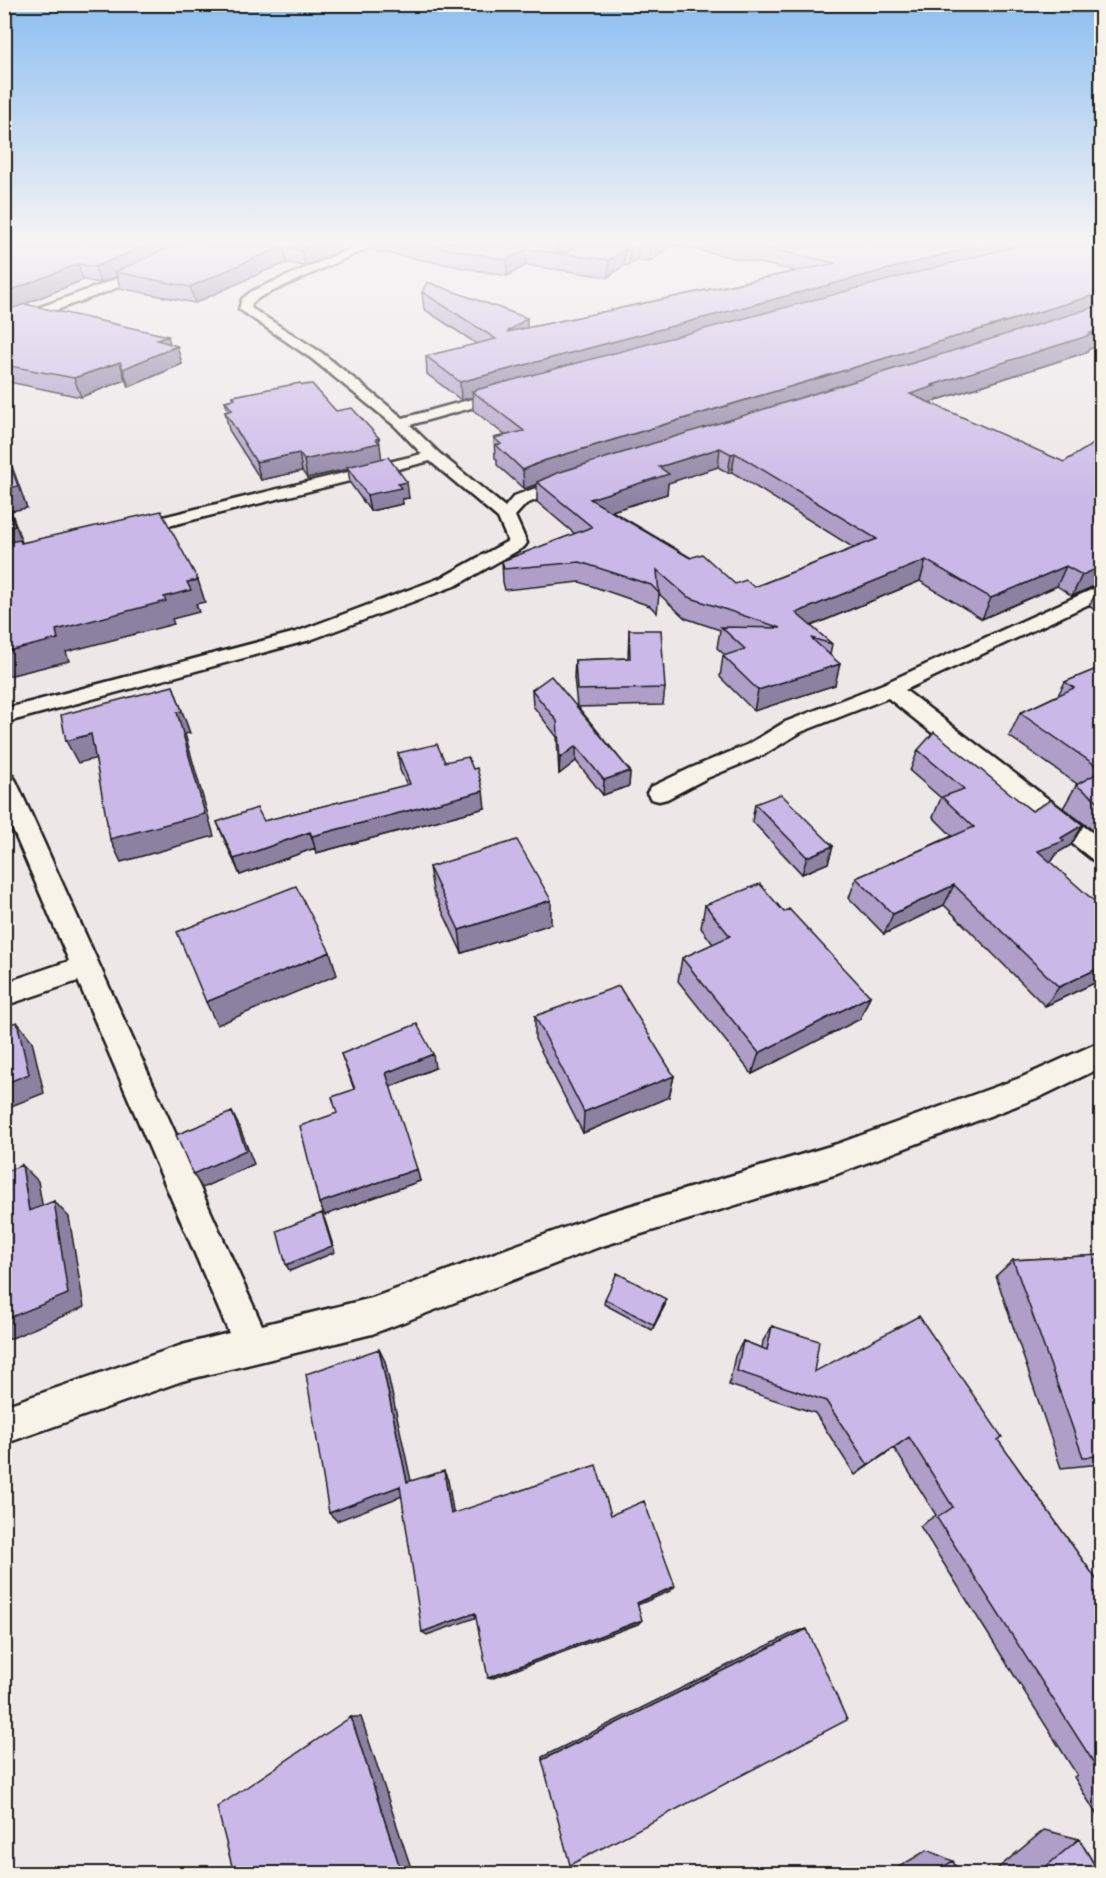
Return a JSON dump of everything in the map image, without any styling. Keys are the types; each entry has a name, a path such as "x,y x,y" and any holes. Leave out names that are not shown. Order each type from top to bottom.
{"street":[{"path":"4,716 303,636 450,581 518,543 506,516 433,456 400,423 317,356 277,330"},
{"path":"400,423 526,388"},
{"path":"115,534 433,456"},
{"path":"506,516 520,500 584,477"},
{"path":"659,793 699,772 755,750 793,728 890,689 1101,591"},
{"path":"890,689 1101,854"},
{"path":"4,782 252,1345"},
{"path":"4,995 84,967"},
{"path":"4,1425 182,1363 372,1316 599,1231 837,1159 1031,1087 1101,1053"}],"building":[{"path":"4,330 140,330 168,336 157,340 177,346 123,369 120,362 74,378 4,365"},
{"path":"481,330 510,330 507,332 518,330 659,330 460,382 426,356 496,339"},
{"path":"702,330 979,330 543,461 523,470 496,445 501,444 494,438 524,431 472,391"},
{"path":"1021,330 1099,330 1090,333 1094,334 910,394 1064,462 1101,439 1101,567 1082,575 1066,566 991,598 926,560 796,613 832,644 811,638 840,664 758,690 723,656 745,649 721,627 781,628 688,597 657,570 659,593 651,585 580,562 504,569 502,561 592,527 537,482 557,473","holes":["720,448 731,454 735,453 877,539 754,587 746,580 735,584 702,554 690,558 590,499 669,474 659,467"]},
{"path":"300,383 312,384 336,411 352,408 379,438 376,439 379,443 304,460 299,453 256,462 225,412 232,410 225,401 235,399 233,396"},
{"path":"4,449 18,486 4,489"},
{"path":"388,457 407,482 398,484 401,488 367,495 347,467"},
{"path":"4,499 15,526 4,529"},
{"path":"161,511 198,580 187,582 191,590 164,597 166,601 56,630 58,639 4,652 4,543 20,540 21,543"},
{"path":"629,630 661,630 665,688 577,690 575,660 630,658"},
{"path":"1101,667 1101,769 1020,713 1074,688 1065,682"},
{"path":"551,676 630,771 604,780 576,746 560,758 557,721 532,690"},
{"path":"173,686 182,711 177,712 205,814 110,839 91,734 66,741 61,715"},
{"path":"934,732 1032,811 1051,800 1083,825 1061,838 1064,841 1038,851 1101,907 1101,967 1059,987 954,885 893,914 856,878 974,827 942,797 964,789 918,750"},
{"path":"437,744 445,762 468,757 473,769 477,768 483,791 312,836 310,832 234,859 217,822 257,808 264,821 410,784 398,753"},
{"path":"1101,771 1101,803 1076,785"},
{"path":"781,794 833,846 807,857 755,804"},
{"path":"517,840 551,900 459,930 429,867"},
{"path":"760,884 784,912 789,909 870,996 759,1053 682,958 730,936 705,905"},
{"path":"296,886 330,952 206,1002 177,932"},
{"path":"619,986 674,1076 584,1112 535,1016"},
{"path":"17,1022 29,1074 4,1084 4,1026"},
{"path":"417,1024 433,1054 386,1073 417,1169 319,1203 300,1126 337,1113 332,1097 355,1089 341,1054"},
{"path":"232,1112 246,1150 193,1174 176,1135"},
{"path":"22,1165 29,1211 54,1201 68,1294 4,1320 4,1172"},
{"path":"322,1213 332,1246 286,1265 277,1231"},
{"path":"1101,1255 1101,1456 1083,1457 1013,1260"},
{"path":"617,1273 666,1299 654,1325 605,1299"},
{"path":"919,1316 1002,1437 998,1440 1101,1586 1101,1774 937,1518 953,1507 909,1437 868,1465 826,1401 737,1371 743,1341 767,1350 772,1326 819,1341 814,1372"},
{"path":"379,1349 407,1482 444,1471 451,1514 596,1465 611,1515 644,1501 675,1586 637,1603 642,1620 488,1678 475,1613 422,1632 400,1486 329,1513 306,1374"},
{"path":"807,1629 847,1720 570,1865 542,1760"},
{"path":"351,1717 402,1874 234,1874 217,1807"},
{"path":"1079,1839 1100,1874 1037,1874"},
{"path":"953,1861 959,1874 931,1874"}]}
